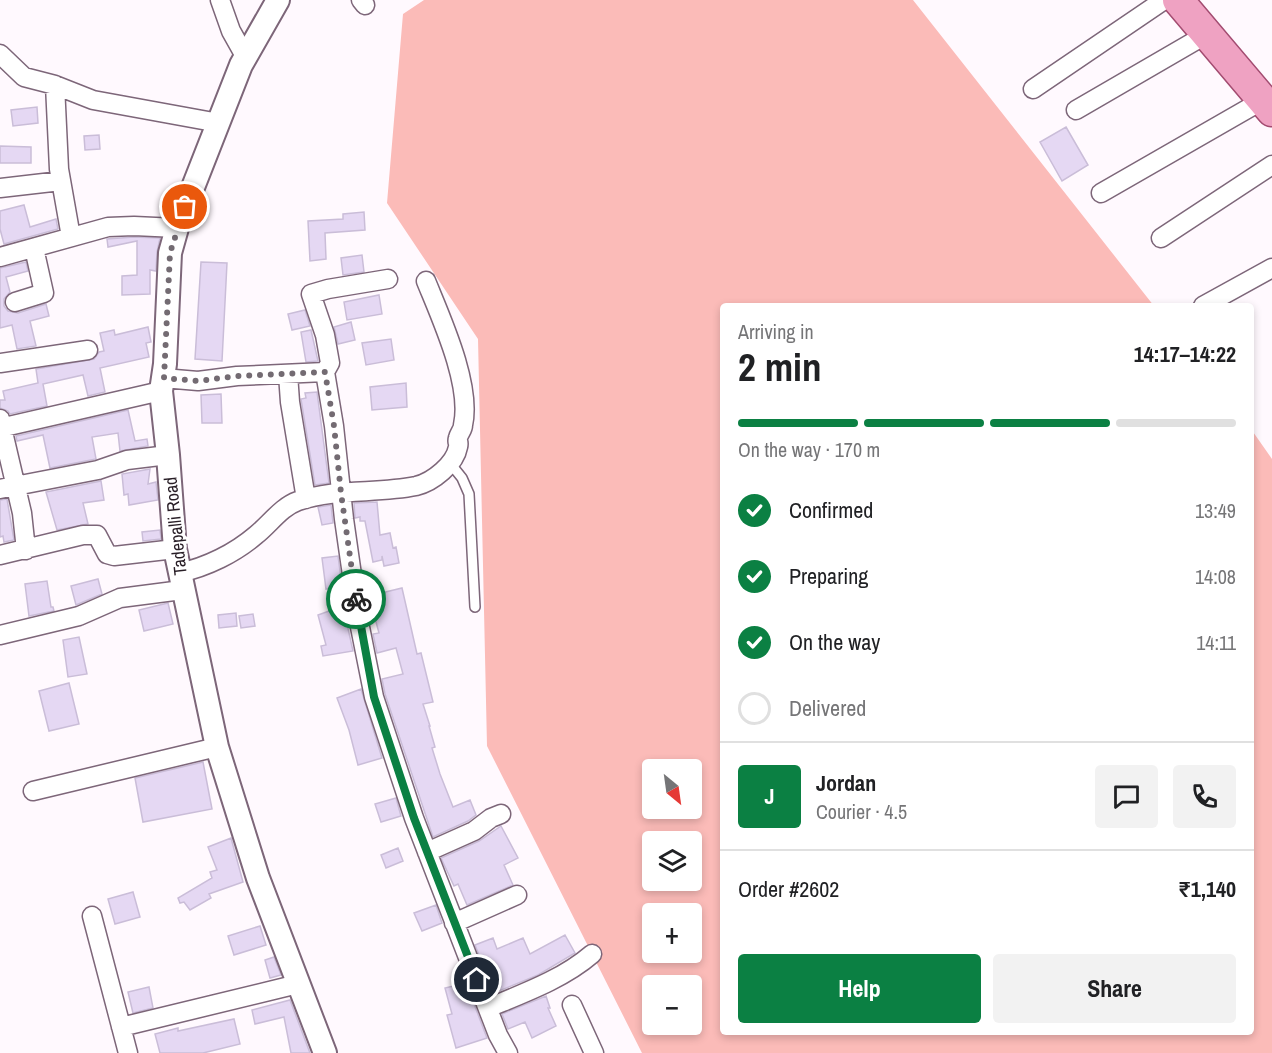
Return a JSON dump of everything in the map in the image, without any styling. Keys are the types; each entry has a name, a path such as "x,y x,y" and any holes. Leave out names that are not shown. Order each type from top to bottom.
{"main road":[{"path":"1178,0 1267,106"}],"street":[{"path":"220,0 231,31 245,56"},
{"name":"Tadepalli Road","path":"278,0 245,56 177,228 170,253 162,384 175,549 217,747 258,878 325,1053"},
{"path":"1033,89 1164,0"},
{"path":"1076,110 1207,34"},
{"path":"0,54 24,77 55,85 93,100 219,123"},
{"path":"55,85 61,181 71,237"},
{"path":"1101,193 1267,106"},
{"path":"1161,238 1272,165"},
{"path":"0,188 61,181"},
{"path":"0,257 108,227 177,228"},
{"path":"15,302 44,293 34,248"},
{"path":"1208,303 1272,268"},
{"path":"388,279 311,294 325,335 330,363 325,372 358,617 374,697 427,852 498,1035 508,1053"},
{"path":"0,635 79,616 120,598 180,581 194,570 237,550 291,504 341,493 418,486 432,479 450,463 458,448 465,407 453,349 426,280"},
{"path":"0,363 88,350"},
{"path":"26,550 22,513 7,488 0,425 162,384 325,372"},
{"path":"288,374 290,402 306,499"},
{"path":"7,488 98,470 127,460 168,455"},
{"path":"0,555 83,535 98,535 107,554 114,556 175,549"},
{"path":"33,791 217,747"},
{"path":"427,852 474,831 491,818 501,814"},
{"path":"454,923 517,895"},
{"path":"92,916 128,1053"},
{"path":"488,1008 549,982 592,954"},
{"path":"121,1027 298,984"},
{"path":"572,1005 594,1053"}],"lane":[{"path":"450,463 462,478 469,494 475,607"}],"shaded area":[{"path":"424,0 913,0 1152,303 720,303 720,1035 1254,1035 1254,433 1272,459 1272,1053 642,1053 487,746 478,339 387,203 403,14"}],"building":[{"path":"37,107 38,123 13,126 11,110"},
{"path":"1066,127 1088,165 1062,181 1040,142"},
{"path":"99,135 100,149 85,150 84,136"},
{"path":"0,146 31,147 31,163 0,163"},
{"path":"24,205 30,227 56,219 58,229 4,244 0,229 0,211"},
{"path":"364,212 365,230 325,233 326,259 310,261 308,221 343,219 343,214"},
{"path":"160,238 156,271 150,270 150,294 122,295 122,276 137,275 137,241 108,247 107,239"},
{"path":"362,255 364,272 343,275 341,258"},
{"path":"26,262 28,271 6,277 10,292 4,299 4,306 8,311 18,313 46,304 49,316 30,321 36,346 17,349 12,325 0,328 0,268"},
{"path":"201,262 227,263 222,361 195,359"},
{"path":"379,295 382,314 347,320 344,302"},
{"path":"305,310 310,326 292,330 288,314"},
{"path":"351,322 355,340 338,344 334,327"},
{"path":"148,327 151,342 146,343 149,357 100,368 105,392 88,396 83,375 43,384 47,406 10,414 0,408 0,400 5,400 3,391 38,383 36,369 94,359 99,352 104,351 100,333 114,330 115,335"},
{"path":"311,330 318,361 306,362 301,332"},
{"path":"391,339 394,360 366,365 362,343"},
{"path":"406,383 407,407 372,410 370,387"},
{"path":"317,392 329,483 315,485 301,399 306,398 305,393"},
{"path":"221,394 222,423 202,423 201,395"},
{"path":"128,410 135,441 147,439 148,446 120,451 118,433 92,437 96,459 50,468 43,435 17,441 16,436"},
{"path":"150,469 148,484 156,482 158,500 129,505 128,494 124,495 122,474"},
{"path":"101,481 104,500 83,503 88,524 57,530 46,492"},
{"path":"7,499 14,540 4,542 3,536 0,537 0,500"},
{"path":"377,502 380,535 390,533 399,563 384,566 382,556 382,560 373,562 365,521 360,521 360,517 355,518 354,503"},
{"path":"331,505 333,523 322,525 318,507"},
{"path":"160,530 161,539 143,541 142,532"},
{"path":"338,556 342,586 326,589 322,558"},
{"path":"98,579 102,594 76,605 71,586"},
{"path":"47,581 51,607 54,611 29,616 25,584"},
{"path":"402,588 417,654 421,653 433,702 423,704 440,774 453,807 470,800 476,815 433,837 382,679 403,674 396,648 377,653 373,634 379,633 369,596"},
{"path":"168,603 173,624 144,631 139,610"},
{"path":"343,606 353,651 323,656 321,646 326,645 318,615"},
{"path":"236,613 237,626 219,628 218,615"},
{"path":"253,614 255,626 241,628 239,616"},
{"path":"79,637 87,674 68,677 63,640"},
{"path":"69,683 79,724 49,731 39,691"},
{"path":"361,689 382,758 358,765 349,730 337,698"},
{"path":"203,762 212,809 143,822 135,778"},
{"path":"396,798 401,816 381,822 375,804"},
{"path":"501,826 518,858 504,865 513,885 467,905 458,884 454,886 441,858 479,841"},
{"path":"231,838 243,882 209,894 211,898 190,910 184,902 180,903 178,898 212,878 210,872 217,870 208,847"},
{"path":"398,848 403,861 386,868 381,855"},
{"path":"133,892 140,917 115,924 108,899"},
{"path":"436,905 442,923 422,931 414,913"},
{"path":"260,926 266,945 234,955 228,936"},
{"path":"565,935 575,953 538,975 494,993 475,945 493,938 497,949 523,938 530,954"},
{"path":"274,957 281,975 270,978 265,960"},
{"path":"466,983 487,1038 456,1048 447,1015 452,1014 445,988"},
{"path":"149,987 153,1008 133,1013 128,992"},
{"path":"546,996 550,1008 548,1008 556,1026 532,1038 525,1022 508,1029 502,1014"},
{"path":"290,1000 310,1053 291,1053 284,1017 255,1024 252,1010"},
{"path":"234,1019 240,1044 203,1053 160,1053 155,1034"}],"way so far":[{"path":"185,207 170,253 164,378 198,381 237,376 325,372 356,599"}],"route":[{"path":"356,599 374,697 414,818 477,980"}]}
